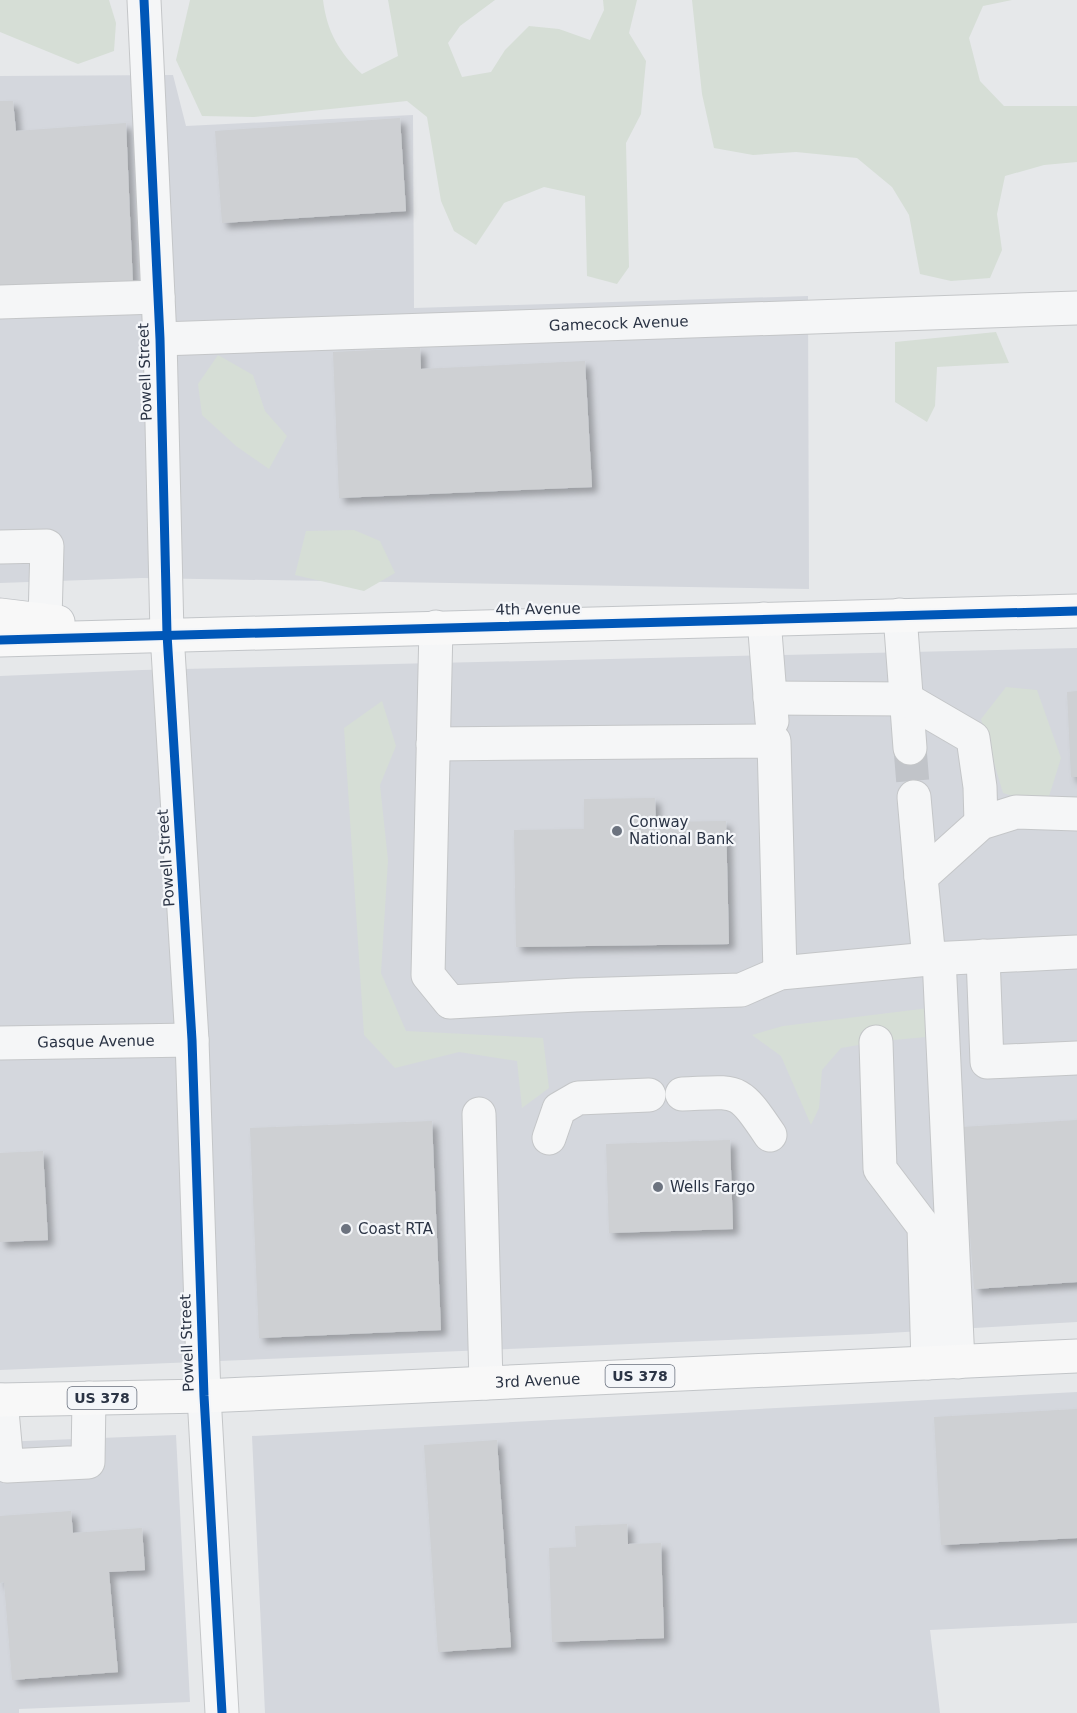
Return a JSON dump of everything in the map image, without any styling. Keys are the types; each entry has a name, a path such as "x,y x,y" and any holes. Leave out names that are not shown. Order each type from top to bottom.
{"main road":[{"name":"4th Avenue","path":"0,640 1077,611"},
{"name":"4th Avenue","path":"0,615 167,634"},
{"name":"3rd Avenue","path":"1,1400 204,1396 1077,1356"}],"street":[{"name":"Powell Street","path":"144,0 160,339 167,634 192,1040 204,1396 222,1713"},
{"path":"0,302 158,297"},
{"name":"Gamecock Avenue","path":"160,339 1077,308"},
{"path":"0,547 47,546 45,620"},
{"path":"900,615 910,748"},
{"path":"764,619 774,741 780,973"},
{"path":"436,627 428,975 450,1002 576,994 741,990 780,973 934,958 1077,952"},
{"path":"770,698 906,699 973,738 980,787 981,823"},
{"path":"433,744 774,741"},
{"path":"914,797 921,877 934,958 943,1362"},
{"path":"921,877 981,823 1016,812 1077,814"},
{"path":"983,956 987,1062 1077,1058"},
{"name":"Gasque Avenue","path":"0,1043 192,1040"},
{"path":"876,1042 880,1169 924,1227 943,1362"},
{"path":"682,1094 731,1092 748,1102 770,1135"},
{"path":"549,1138 559,1109 578,1098 649,1095"},
{"path":"479,1114 486,1383"},
{"path":"1,1400 8,1466 88,1462 89,1398"}],"shaded area":[{"path":"0,0 109,0 116,23 114,51 78,64 0,32"},
{"path":"190,0 323,0 335,41 362,74 398,56 388,0 495,0 460,26 448,43 462,77 491,72 505,50 529,26 559,29 590,40 604,10 603,0 637,0 629,33 646,61 641,114 626,143 629,267 617,284 587,276 585,196 544,187 504,203 476,245 454,231 441,201 427,117 407,101 254,117 202,116 176,60"},
{"path":"692,0 1012,0 983,6 969,38 980,81 1004,106 1077,106 1077,162 1044,165 1005,176 997,214 1002,250 990,278 951,281 920,274 909,215 892,187 857,158 796,152 753,155 714,148 702,94"},
{"path":"173,75 186,126 413,115 414,308 808,296 809,589 142,578 0,583 0,76"},
{"path":"996,332 1009,363 937,367 935,406 927,422 895,402 895,342"},
{"path":"218,355 253,375 265,411 287,436 269,469 236,446 202,415 198,384"},
{"path":"354,530 380,541 395,573 364,591 295,575 306,531"},
{"path":"1077,648 1077,1322 870,1334 0,1370 0,676 142,670"},
{"path":"1006,687 1037,690 1061,758 1046,806 1003,793 981,719"},
{"path":"382,701 396,746 380,785 388,860 381,973 406,1031 543,1038 549,1088 522,1108 517,1061 459,1052 395,1068 364,1035 344,728"},
{"path":"929,1008 938,1036 882,1041 841,1048 822,1070 819,1108 811,1125 781,1056 752,1035 783,1026"},
{"path":"1077,1392 1077,1623 930,1630 940,1713 265,1713 252,1436"},
{"path":"176,1435 190,1702 19,1709 19,1713 0,1713 0,1442"}],"building":[{"path":"0,101 13,101 16,131 126,123 133,286 0,289"},
{"path":"400,118 406,211 222,223 215,131"},
{"path":"420,348 421,369 585,361 592,487 339,498 333,352"},
{"path":"1077,691 1077,777 1071,777 1067,692"},
{"path":"655,798 656,822 726,821 729,944 516,947 514,830 584,829 584,799"},
{"path":"1077,1120 1077,1282 974,1289 962,1127"},
{"name":"Coast RTA","path":"432,1121 441,1330 259,1338 250,1128"},
{"path":"730,1140 733,1229 609,1233 606,1144"},
{"path":"43,1151 48,1240 0,1242 0,1153"},
{"path":"1077,1409 1077,1538 941,1545 934,1417"},
{"path":"497,1440 511,1647 438,1652 424,1445"},
{"path":"71,1511 73,1533 142,1528 145,1570 109,1572 118,1672 12,1680 4,1582 0,1583 0,1516"},
{"path":"627,1524 628,1544 661,1543 664,1638 552,1642 549,1548 576,1547 575,1526"}],"tunnel":[{"path":"910,748 914,797"}],"cycle path":[{"path":"144,0 160,339 167,634 192,1040 204,1396 222,1713"},
{"path":"0,640 1077,611"}],"place":[{"name":"Conway National Bank","path":"617,831"},
{"name":"Wells Fargo","path":"658,1187"},
{"name":"Coast RTA","path":"346,1229"}]}
